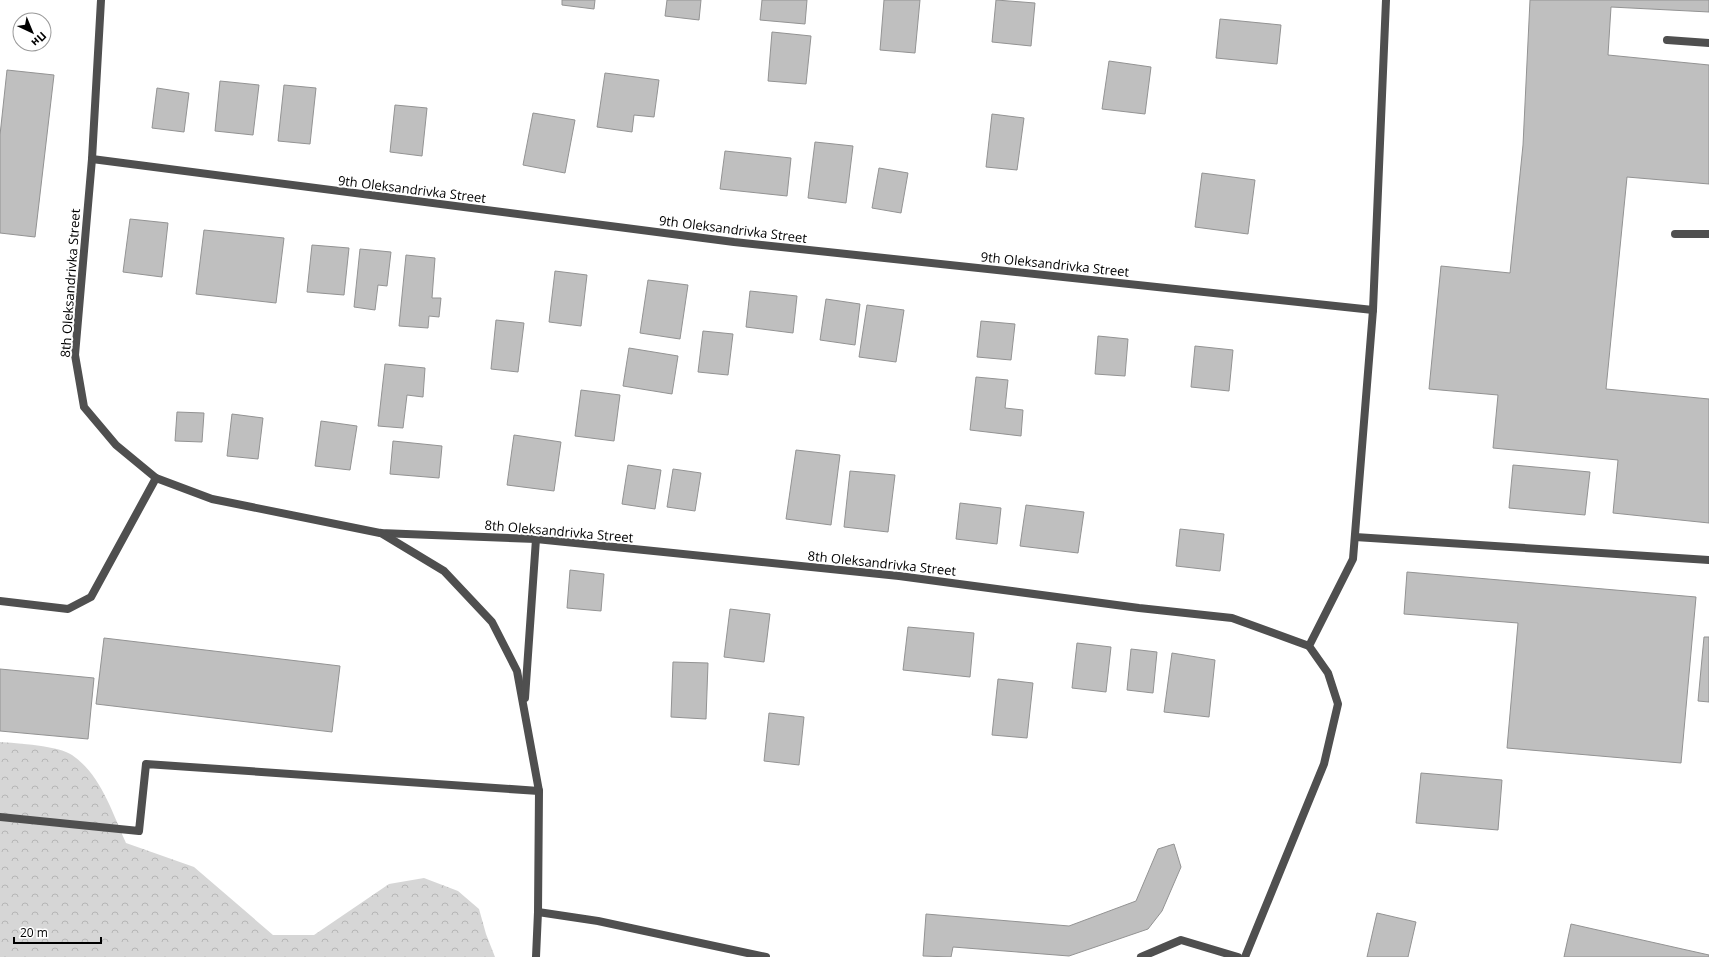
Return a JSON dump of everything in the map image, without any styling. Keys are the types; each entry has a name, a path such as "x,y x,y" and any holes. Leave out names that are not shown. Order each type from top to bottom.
{"street":[{"name":"8th Oleksandrivka Street","path":"101,0 92,159 75,355 84,407 116,445 156,478 212,499 380,533 536,539 899,576 1139,608 1232,618 1309,646"},
{"path":"1245,957 1324,764 1338,704 1328,673 1309,646 1353,559 1373,310 1386,0"},
{"path":"1667,40 1709,43"},
{"name":"9th Oleksandrivka Street","path":"92,159 734,242 1373,310"},
{"path":"1675,234 1709,234"},
{"path":"0,601 68,609 91,597 156,478"},
{"path":"380,533 444,571 492,622 517,671 539,791 536,957"},
{"path":"1355,537 1709,560"},
{"path":"524,712 536,539"},
{"path":"0,817 139,832 146,764 539,791"},
{"path":"538,912 598,921 766,957"},
{"path":"1141,957 1181,940 1238,957"}],"green space":[{"path":"0,742 48,747 58,749 72,755 82,763 98,783 105,795 126,843 194,867 273,935 314,935 389,884 424,878 458,891 479,909 486,934 495,957 0,957"}],"building":[{"path":"562,0 595,0 594,9 562,5"},
{"path":"667,0 701,0 699,20 665,16"},
{"path":"762,0 807,0 805,24 760,20"},
{"path":"884,0 920,0 915,53 880,50"},
{"path":"996,0 1035,3 1031,46 992,42"},
{"path":"1530,0 1709,0 1709,12 1611,7 1608,55 1709,65 1709,184 1627,177 1606,389 1709,399 1709,523 1613,513 1618,460 1493,448 1498,395 1429,389 1441,266 1510,273 1523,145"},
{"path":"1220,19 1281,25 1277,64 1216,58"},
{"path":"772,32 811,36 806,84 768,81"},
{"path":"1109,61 1151,67 1145,114 1102,109"},
{"path":"7,70 54,75 35,237 0,233 0,135"},
{"path":"605,73 659,80 654,117 634,115 632,132 597,127"},
{"path":"220,81 259,85 253,135 215,131"},
{"path":"284,85 316,88 310,144 278,141"},
{"path":"157,88 189,93 184,132 152,128"},
{"path":"395,105 427,108 422,156 390,152"},
{"path":"533,113 575,120 565,173 523,165"},
{"path":"992,114 1024,118 1017,170 986,167"},
{"path":"815,142 853,146 846,203 808,198"},
{"path":"725,151 791,158 787,196 720,189"},
{"path":"879,168 908,173 901,213 872,208"},
{"path":"1202,173 1255,180 1248,234 1195,227"},
{"path":"130,219 168,223 162,277 123,272"},
{"path":"204,230 284,238 276,303 196,294"},
{"path":"312,245 349,248 344,295 307,292"},
{"path":"360,249 391,252 387,286 378,285 375,310 354,307"},
{"path":"406,255 435,258 432,298 441,298 439,317 429,316 428,328 399,326"},
{"path":"555,271 587,275 581,326 549,322"},
{"path":"648,280 688,285 680,339 640,333"},
{"path":"750,291 797,296 793,333 746,327"},
{"path":"826,299 860,304 855,345 820,340"},
{"path":"867,305 904,310 896,362 859,357"},
{"path":"496,320 524,323 518,372 491,369"},
{"path":"981,321 1015,324 1011,360 977,357"},
{"path":"703,331 733,334 728,375 698,372"},
{"path":"1098,336 1128,339 1125,376 1095,374"},
{"path":"1195,346 1233,350 1229,391 1191,387"},
{"path":"629,348 678,356 672,394 623,386"},
{"path":"385,364 425,368 423,397 407,395 403,428 378,426"},
{"path":"976,377 1008,380 1005,408 1023,410 1021,436 970,430"},
{"path":"581,390 620,395 614,441 575,436"},
{"path":"177,412 204,413 202,442 175,441"},
{"path":"232,414 263,418 258,459 227,456"},
{"path":"321,421 357,426 350,470 315,466"},
{"path":"514,435 561,442 554,491 507,485"},
{"path":"393,441 442,446 439,478 390,474"},
{"path":"796,450 840,455 831,525 786,519"},
{"path":"628,465 661,470 655,509 622,504"},
{"path":"1513,465 1590,472 1585,515 1509,508"},
{"path":"673,469 701,473 695,511 667,507"},
{"path":"850,471 895,475 888,532 844,527"},
{"path":"960,503 1001,508 997,544 956,539"},
{"path":"1026,505 1084,512 1078,553 1020,546"},
{"path":"1180,529 1224,534 1220,571 1176,566"},
{"path":"570,570 604,574 601,611 567,608"},
{"path":"1407,572 1696,597 1681,763 1507,748 1518,623 1404,614"},
{"path":"730,609 770,614 764,662 724,657"},
{"path":"908,627 974,633 970,677 903,670"},
{"path":"1704,637 1709,637 1709,702 1698,701"},
{"path":"104,638 340,666 332,732 96,704"},
{"path":"1077,643 1111,647 1106,692 1072,688"},
{"path":"1131,649 1157,652 1153,693 1127,690"},
{"path":"1172,653 1215,660 1209,717 1164,712"},
{"path":"673,662 708,663 706,719 671,717"},
{"path":"0,669 94,678 88,739 0,731"},
{"path":"998,679 1033,683 1027,738 992,735"},
{"path":"769,713 804,717 799,765 764,761"},
{"path":"1421,773 1502,780 1498,830 1416,823"},
{"path":"1174,844 1181,867 1162,911 1148,929 1069,956 953,947 951,957 923,956 926,914 1069,926 1136,901 1158,849"},
{"path":"1377,913 1416,922 1408,957 1367,957"},
{"path":"1571,924 1709,955 1709,957 1564,957"}]}
